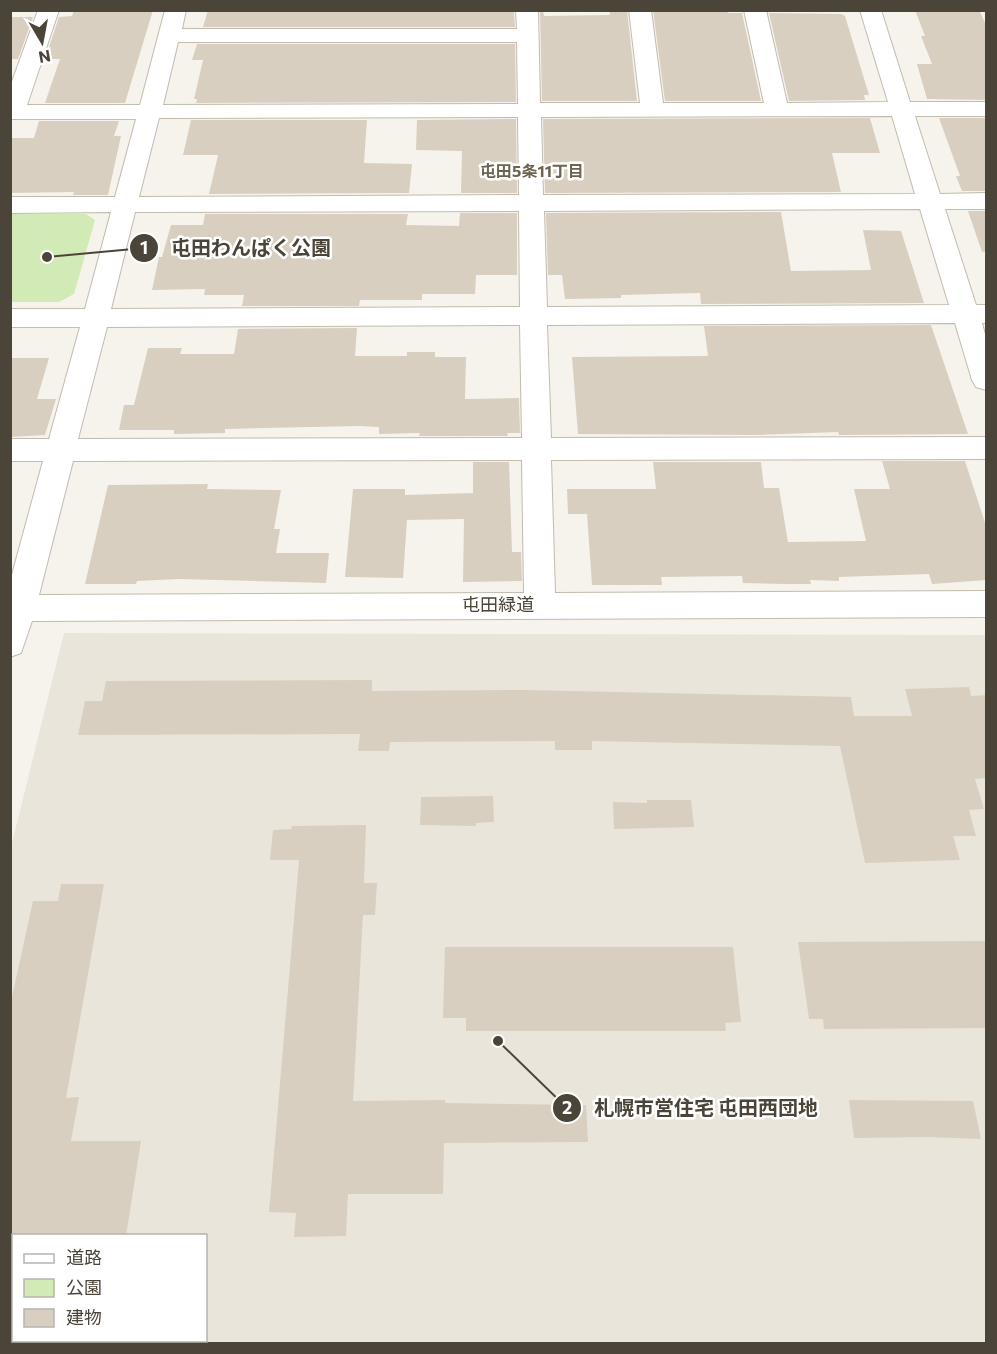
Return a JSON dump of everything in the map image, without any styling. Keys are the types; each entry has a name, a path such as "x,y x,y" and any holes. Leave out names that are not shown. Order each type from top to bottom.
{"street":[{"path":"49,10 12,112 987,109"},
{"path":"640,10 652,110"},
{"path":"755,10 777,110"},
{"path":"870,10 929,201 976,314 987,380"},
{"path":"10,644 15,608 61,450 173,23 527,23 540,604"},
{"path":"10,205 987,201"},
{"path":"10,318 976,314"},
{"path":"10,450 987,448"},
{"name":"屯田緑道","path":"15,608 540,604 987,604"}],"shaded area":[{"path":"64,633 986,635 986,1343 11,1344 11,847"}],"green space":[{"path":"11,214 86,214 95,220 74,294 59,302 11,302"}],"building":[{"path":"74,10 153,10 125,103 45,103 60,59 45,59 59,17 72,16"},
{"path":"208,10 514,11 515,27 203,27"},
{"path":"609,10 627,10 637,101 542,101 540,11 543,11 544,16 610,15"},
{"path":"653,10 728,10 728,13 742,13 761,101 665,101"},
{"path":"915,10 980,12 987,27 987,100 927,99 917,64 932,64 921,36 925,36"},
{"path":"769,13 841,14 845,16 869,95 864,95 865,100 789,101"},
{"path":"10,17 33,17 18,59 10,59"},
{"path":"197,44 515,44 516,102 196,103 197,99 194,99 203,60 192,60"},
{"path":"870,118 880,153 832,153 841,192 545,193 543,119"},
{"path":"939,118 987,118 987,191 962,191 956,176 960,176"},
{"path":"516,119 517,193 461,193 462,151 416,150 417,120"},
{"path":"191,120 367,120 364,163 412,164 409,193 209,194 218,155 183,155"},
{"path":"39,121 119,121 114,136 121,136 108,195 73,195 74,192 10,193 10,138 34,138"},
{"path":"968,211 987,211 987,251 982,252"},
{"path":"781,212 791,271 871,270 863,230 901,231 924,303 701,304 700,293 565,299 562,275 548,275 546,213"},
{"path":"460,213 517,213 517,275 476,275 475,294 422,294 422,300 360,300 359,306 242,306 244,295 204,295 205,289 152,290 159,257 162,257 171,225 203,225 205,214 408,214 406,225 459,226"},
{"path":"931,325 968,434 839,435 838,432 757,435 578,434 572,357 708,356 704,326"},
{"path":"357,328 355,356 407,356 407,352 435,352 435,357 466,357 465,399 519,398 520,433 507,433 508,436 419,436 420,433 379,434 379,427 358,426 225,429 225,433 174,434 174,430 119,430 124,405 134,405 148,348 182,348 180,354 234,354 238,329"},
{"path":"10,358 49,358 37,399 56,399 45,435 10,437"},
{"path":"882,461 965,461 987,529 987,580 932,584 929,574 839,577 839,581 810,580 811,584 785,584 743,583 742,576 661,577 662,585 592,585 587,514 568,514 567,489 656,489 653,462 761,462 764,488 779,488 788,542 866,541 854,489 890,489"},
{"path":"473,462 509,462 512,552 521,552 522,581 463,582 464,519 407,520 403,578 345,577 353,489 405,489 405,495 473,493"},
{"path":"208,484 207,489 281,490 274,529 280,529 276,553 329,553 326,583 179,579 137,581 136,584 85,584 108,485"},
{"path":"372,680 372,691 525,690 851,697 854,716 912,716 905,689 969,687 971,696 987,695 987,778 975,779 984,809 969,810 976,836 953,836 960,860 865,863 840,746 592,741 592,750 555,750 555,741 390,742 389,751 358,751 360,734 78,735 85,701 102,701 106,681"},
{"path":"493,796 494,822 476,823 476,826 420,825 421,797"},
{"path":"647,800 691,800 694,827 614,829 613,802 647,803"},
{"path":"366,825 364,883 377,883 375,915 363,915 353,1101 445,1100 445,1103 586,1105 588,1142 444,1143 443,1194 348,1194 346,1236 294,1237 296,1213 269,1212 299,860 270,860 273,830 291,829 292,826"},
{"path":"61,884 104,884 66,1098 79,1097 71,1141 141,1141 126,1234 12,1234 10,1236 10,1006 33,901 58,901"},
{"path":"987,941 987,1028 824,1029 823,1019 809,1019 798,942"},
{"path":"445,947 733,947 741,1022 725,1023 726,1031 466,1031 466,1018 443,1018"},
{"path":"849,1100 973,1101 981,1139 854,1138"}],"place":[{"name":"屯田わんぱく公園","path":"47,257"},
{"name":"札幌市営住宅 屯田西団地","path":"498,1041"}],"district":[{"name":"屯田5条11丁目","path":"532,171"}]}
